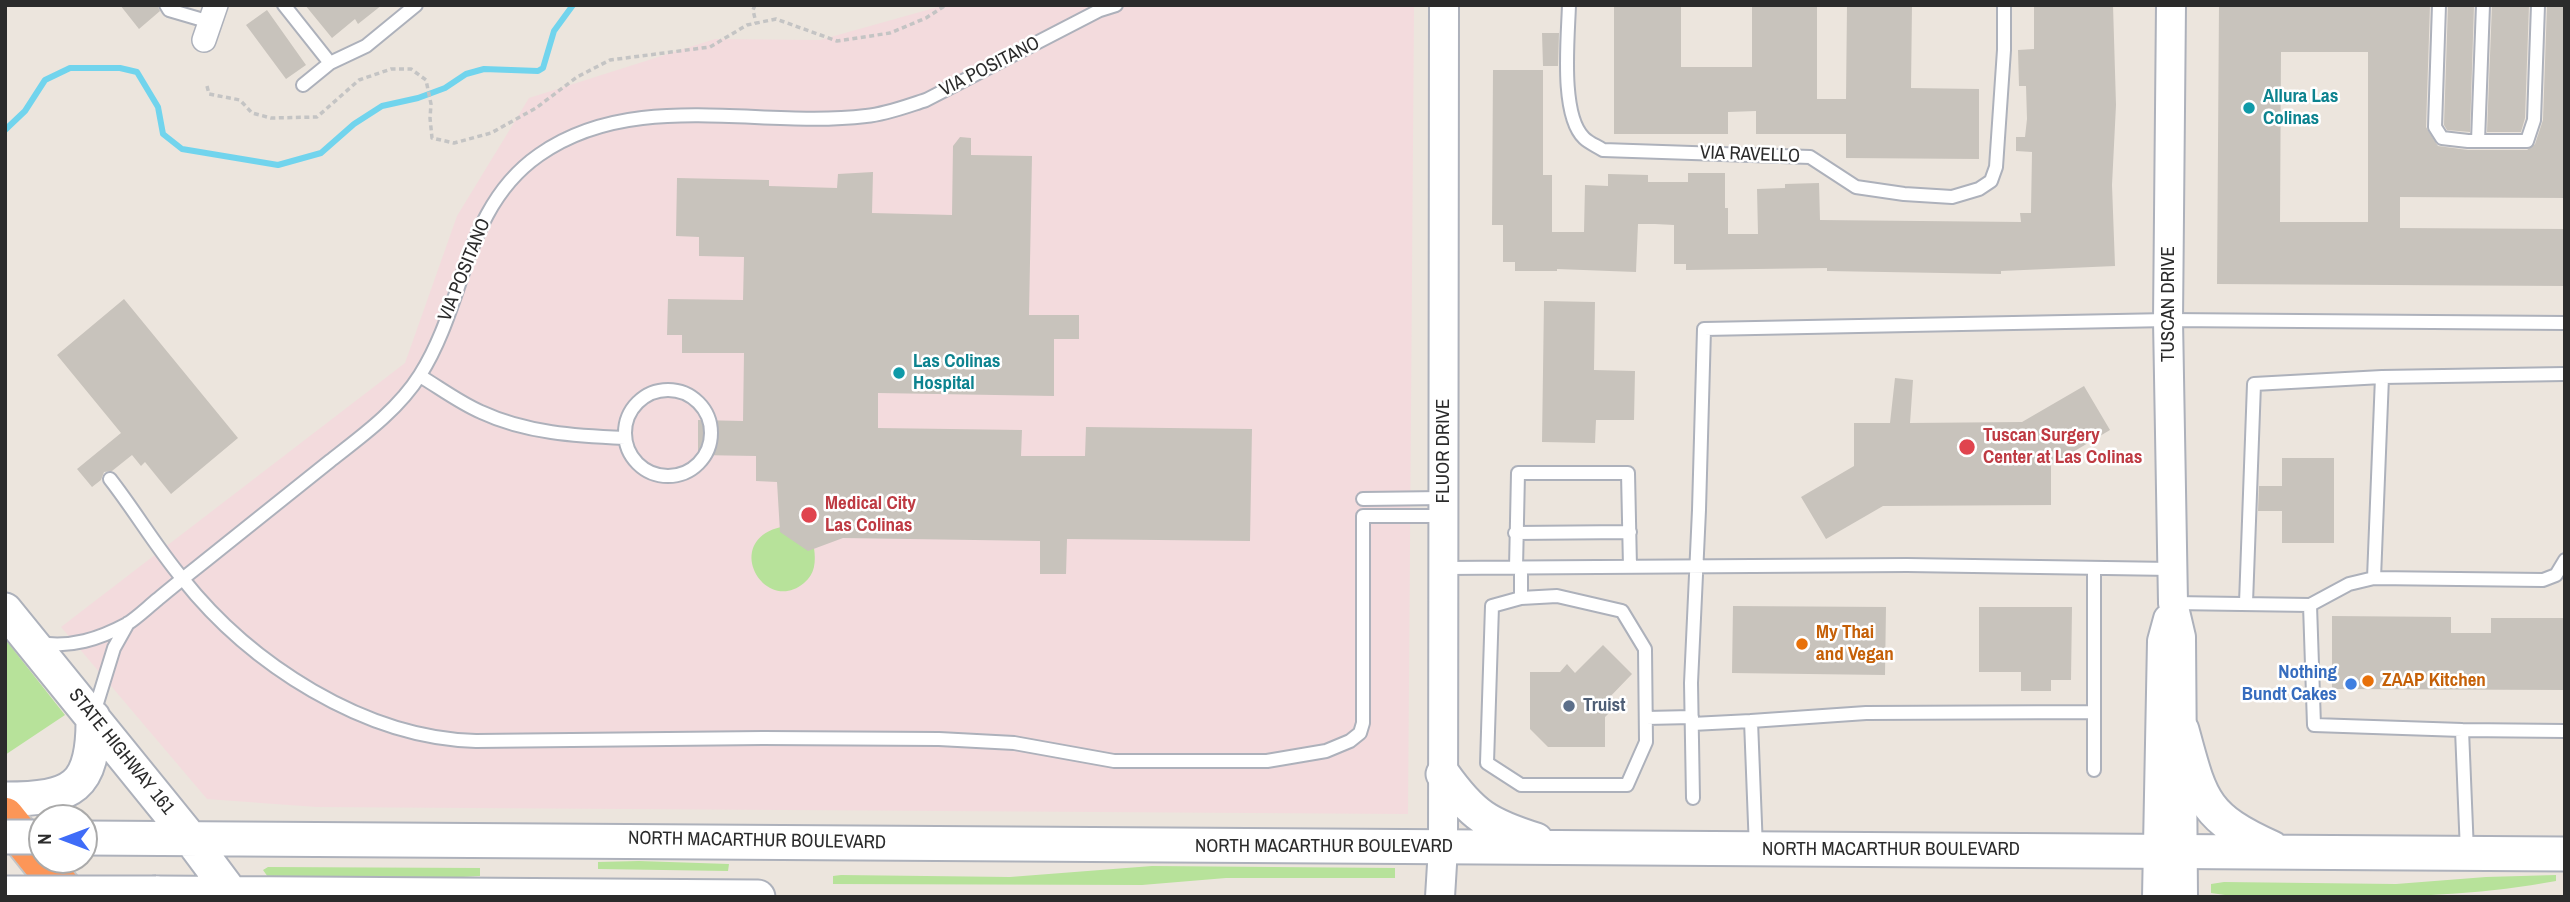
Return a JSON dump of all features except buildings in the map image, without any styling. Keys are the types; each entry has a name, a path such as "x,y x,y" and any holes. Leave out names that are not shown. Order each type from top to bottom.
{"highway":[{"path":"5,817 69,897"}],"main road":[{"name":"STATE HIGHWAY 161","path":"5,610 233,895"},
{"path":"5,799 39,799 61,793 80,779 92,754 93,717"},
{"path":"2182,730 2196,783 2209,807 2228,826 2281,852"},
{"path":"1443,774 1467,805 1481,817 1501,829 1565,848"},
{"path":"5,837 28,837"},
{"name":"NORTH MACARTHUR BOULEVARD","path":"98,838 2565,854"},
{"path":"5,893 758,897"}],"street":[{"name":"FLUOR DRIVE","path":"1440,897 1443,848 1444,5"},
{"name":"TUSCAN DRIVE","path":"2157,897 2170,852 2182,730 2181,637 2173,603 2168,320 2171,5"},
{"name":"TUSCAN DRIVE","path":"2173,603 2162,641 2170,852 2183,897"}],"lane":[{"path":"166,5 169,10 210,22"},
{"path":"284,5 330,63"},
{"path":"303,85 330,63 366,46 416,5"},
{"name":"VIA POSITANO","path":"129,623 395,406 420,376 436,344 473,243 490,209 514,175 540,154 568,137 629,120 661,116 829,119 869,116 900,109 926,100 1100,10 1116,5"},
{"name":"VIA RAVELLO","path":"1569,5 1569,96 1574,122 1583,138 1603,150 1810,157 1856,187 1952,197 1979,190 1991,181 1996,167 2004,50 2004,5"},
{"path":"2439,5 2435,127 2442,138 2478,141 2527,141 2534,120 2538,5"},
{"path":"2478,141 2483,5"},
{"path":"1693,798 1692,720 1704,329 2168,320 2565,323"},
{"path":"2246,603 2255,384 2382,377 2565,374"},
{"path":"420,376 480,412 511,423 552,433 625,438"},
{"path":"2374,578 2382,377"},
{"path":"668,389 695,399 705,410 712,438 700,463 689,472 676,477 662,477 637,464 628,452 625,438 625,424 631,410 641,399 668,389"},
{"path":"1521,598 1515,533 1518,473 1628,473 1630,567"},
{"path":"110,479 182,579 226,625 274,666 328,701 365,717 455,740 939,739 1014,743 1114,761 1267,761 1326,751 1350,741 1360,733 1363,723 1363,516 1443,507"},
{"path":"1363,499 1443,507"},
{"path":"1515,533 1630,532"},
{"path":"2173,603 2310,605 2350,584 2374,578 2543,580 2556,575 2565,560"},
{"path":"1443,568 1907,565 2172,569"},
{"path":"2094,568 2094,770"},
{"path":"1557,596 1622,611 1645,649 1646,742 1627,785 1521,785 1487,763 1492,606 1521,598 1557,596"},
{"path":"2310,605 2314,725 2565,731"},
{"path":"32,642 55,646 85,643 129,623"},
{"path":"93,717 114,648 129,623"},
{"path":"1646,718 1751,721 1866,713 2094,712"},
{"path":"1751,721 1756,849"},
{"path":"2462,730 2467,853"}],"path":[{"path":"755,5 753,10 756,23"},
{"path":"426,80 432,104 432,138 454,143 491,133 536,108 577,77 610,60 710,47 747,25 776,19 837,41 890,33 926,18 946,5"}],"shaded area":[{"name":"Medical City Las Colinas","path":"945,5 1414,5 1408,814 316,807 207,799 61,627 405,363 457,216 529,98 715,39 820,40"}],"green space":[{"path":"781,527 814,548 813,572 804,583 789,591 776,590 764,583 755,573 752,560 754,546 763,535"},
{"path":"5,639 65,715 5,755"},
{"path":"598,862 729,864 728,871 598,869"},
{"path":"1152,866 1395,868 1395,878 1226,878 1142,885 833,884 833,876 841,875 1010,877"},
{"path":"268,867 480,868 480,876 429,879 268,877 263,870"},
{"path":"2556,875 2556,881 2515,888 2432,895 2308,896 2211,893 2211,884 2224,882 2396,884"}],"waterway":[{"path":"5,130 25,111 45,80 70,68 120,68 137,72 158,107 163,134 182,149 278,165 321,153 354,124 382,106 418,98 445,88 466,74 484,69 538,71 543,68 554,31 573,5"}],"place":[{"name":"Allura Las Colinas","path":"2249,108"},
{"name":"Las Colinas Hospital","path":"899,373"},
{"name":"Tuscan Surgery Center at Las Colinas","path":"1967,447"},
{"name":"Medical City Las Colinas","path":"809,515"},
{"name":"My Thai and Vegan","path":"1802,644"},
{"name":"ZAAP Kitchen","path":"2368,681"},
{"name":"Nothing Bundt Cakes","path":"2351,684"},
{"name":"Truist","path":"1569,706"}]}
